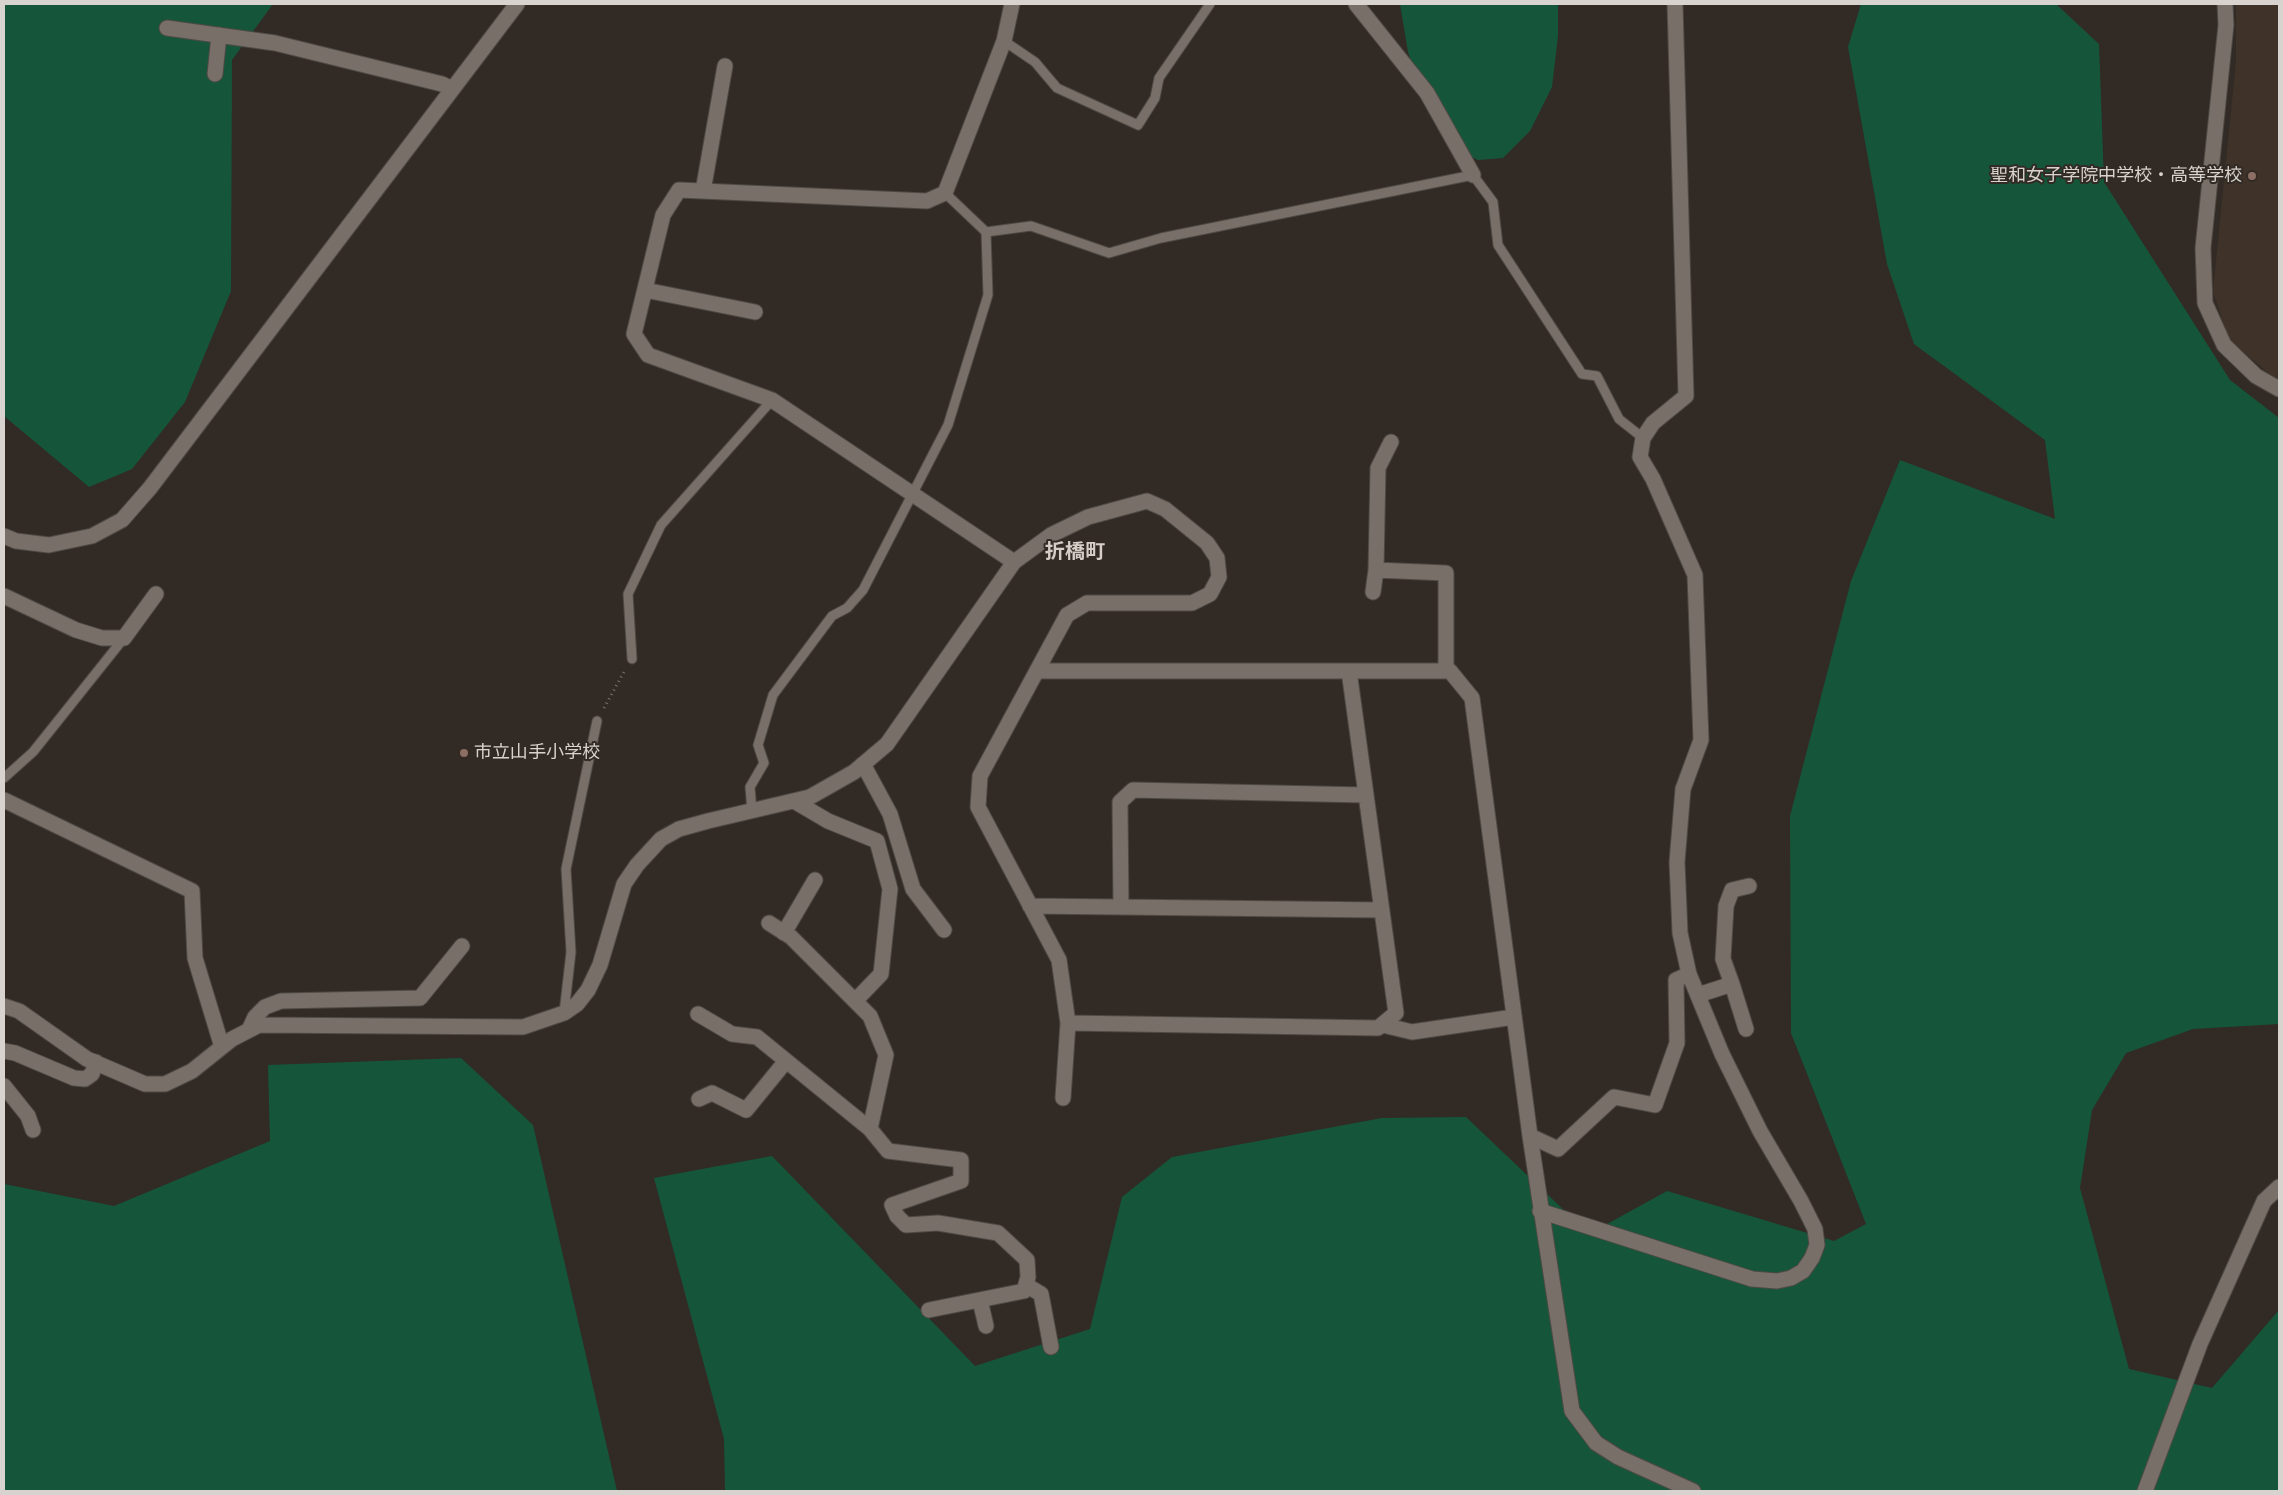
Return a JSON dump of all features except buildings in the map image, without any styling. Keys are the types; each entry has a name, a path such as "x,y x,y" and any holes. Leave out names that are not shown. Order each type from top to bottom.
{"street":[{"path":"4,536 16,541 49,545 92,536 122,520 150,488 517,4"},
{"path":"1012,4 1004,41 945,193 927,201 679,190 663,215 634,334 648,354 772,400 1014,562"},
{"path":"1356,4 1427,93 1474,174"},
{"path":"1540,1212 1752,1280 1777,1281 1791,1278 1803,1271 1812,1258 1817,1245 1815,1229 1722,1054 1689,974 1680,933 1677,862 1683,789 1701,740 1696,576 1653,479 1640,457 1643,438 1654,423 1686,396 1675,4"},
{"path":"2225,4 2226,25 2203,248 2205,303 2224,345 2256,376 2279,389"},
{"path":"167,28 275,43 442,84 452,89"},
{"path":"215,74 219,35"},
{"path":"703,191 724,66"},
{"path":"645,290 756,312"},
{"path":"1373,592 1376,570 1378,468 1391,442"},
{"path":"4,1006 19,1011 96,1062 145,1084 165,1084 192,1072 232,1039 259,1025 523,1027 564,1013 577,1004 588,990 600,965 624,884 637,864 661,839 679,829 810,797 854,772 887,744 1014,562 1051,535 1088,517 1147,501 1165,509 1207,543 1217,558 1219,577 1210,594 1192,602 1087,604 1067,615 980,776 977,794 978,807 1059,960 1068,1023 1064,1098"},
{"path":"1376,570 1446,573 1446,671"},
{"path":"4,596 76,630 102,638 124,638 156,594"},
{"path":"1037,671 1450,671 1472,698 1540,1212 1572,1411 1596,1443 1618,1457 1694,1491"},
{"path":"1068,1023 1378,1028 1396,1013 1349,671"},
{"path":"863,764 890,814 913,889 944,930"},
{"path":"1121,907 1120,802 1132,790 1365,795"},
{"path":"4,800 192,891 195,958 222,1047"},
{"path":"794,801 828,821 877,841 879,847 890,889 881,974 855,1001"},
{"path":"784,933 815,880"},
{"path":"1746,1029 1723,959 1726,906 1732,890 1749,886"},
{"path":"1030,906 1381,910"},
{"path":"769,923 784,933 870,1016 886,1055 870,1129"},
{"path":"248,1030 255,1017 265,1007 281,1001 420,998 462,946"},
{"path":"1530,1136 1558,1149 1614,1097 1655,1105 1677,1043 1676,980 1689,974"},
{"path":"1698,995 1732,984"},
{"path":"698,1014 732,1034 756,1037 870,1129 888,1151 961,1160 961,1181 892,1205 906,1225 938,1223 998,1233 1028,1260 1026,1285 1024,1291 929,1310"},
{"path":"1383,1024 1412,1032 1514,1017"},
{"path":"4,1052 15,1053 74,1078 85,1079 92,1074 96,1062"},
{"path":"699,1098 712,1093 746,1110 786,1061"},
{"path":"4,1086 28,1116 33,1130"},
{"path":"2145,1491 2200,1344 2264,1201 2279,1187"},
{"path":"1026,1285 1041,1294 1050,1347"},
{"path":"980,1300 986,1326"}],"lane":[{"path":"1004,41 1035,62 1057,88 1138,125 1155,98 1159,78 1210,4"},
{"path":"986,232 1031,226 1109,253 1161,238 1474,174 1494,202 1498,245 1582,374 1597,376 1619,419 1643,438"},
{"path":"752,811 750,787 764,764 758,745 773,695 832,616 847,608 863,590 914,495 948,425 988,295 986,232 945,193"},
{"path":"632,659 628,594 661,525 772,400"},
{"path":"4,778 33,752 124,638"},
{"path":"564,1013 571,952 566,869 597,721"}],"path":[{"path":"597,721 632,659"}],"shaded area":[{"name":"聖和女子学院中学校・高等学校","path":"2236,4 2279,4 2279,379 2272,376 2229,340 2213,291 2236,62"}],"green space":[{"path":"4,4 273,4 232,60 231,291 185,402 132,469 89,487 4,416"},
{"path":"1400,4 1558,4 1558,36 1552,87 1530,131 1503,158 1478,160 1451,147 1428,111 1408,52"},
{"path":"1861,4 2056,4 2099,44 2104,182 2230,380 2279,418 2279,1024 2193,1029 2126,1053 2092,1110 2080,1188 2129,1369 2212,1388 2279,1310 2279,1491 725,1491 724,1439 654,1178 772,1156 975,1366 1090,1329 1122,1197 1172,1157 1382,1118 1466,1117 1589,1234 1667,1191 1834,1241 1866,1224 1791,1033 1790,816 1851,581 1900,460 2055,519 2045,440 1914,344 1887,264 1848,47"},
{"path":"461,1058 533,1125 617,1491 4,1491 4,1184 114,1206 270,1141 268,1065"}],"place":[{"name":"聖和女子学院中学校・高等学校","path":"2252,176"},
{"name":"市立山手小学校","path":"464,753"}],"district":[{"name":"折橋町","path":"1075,552"}]}
